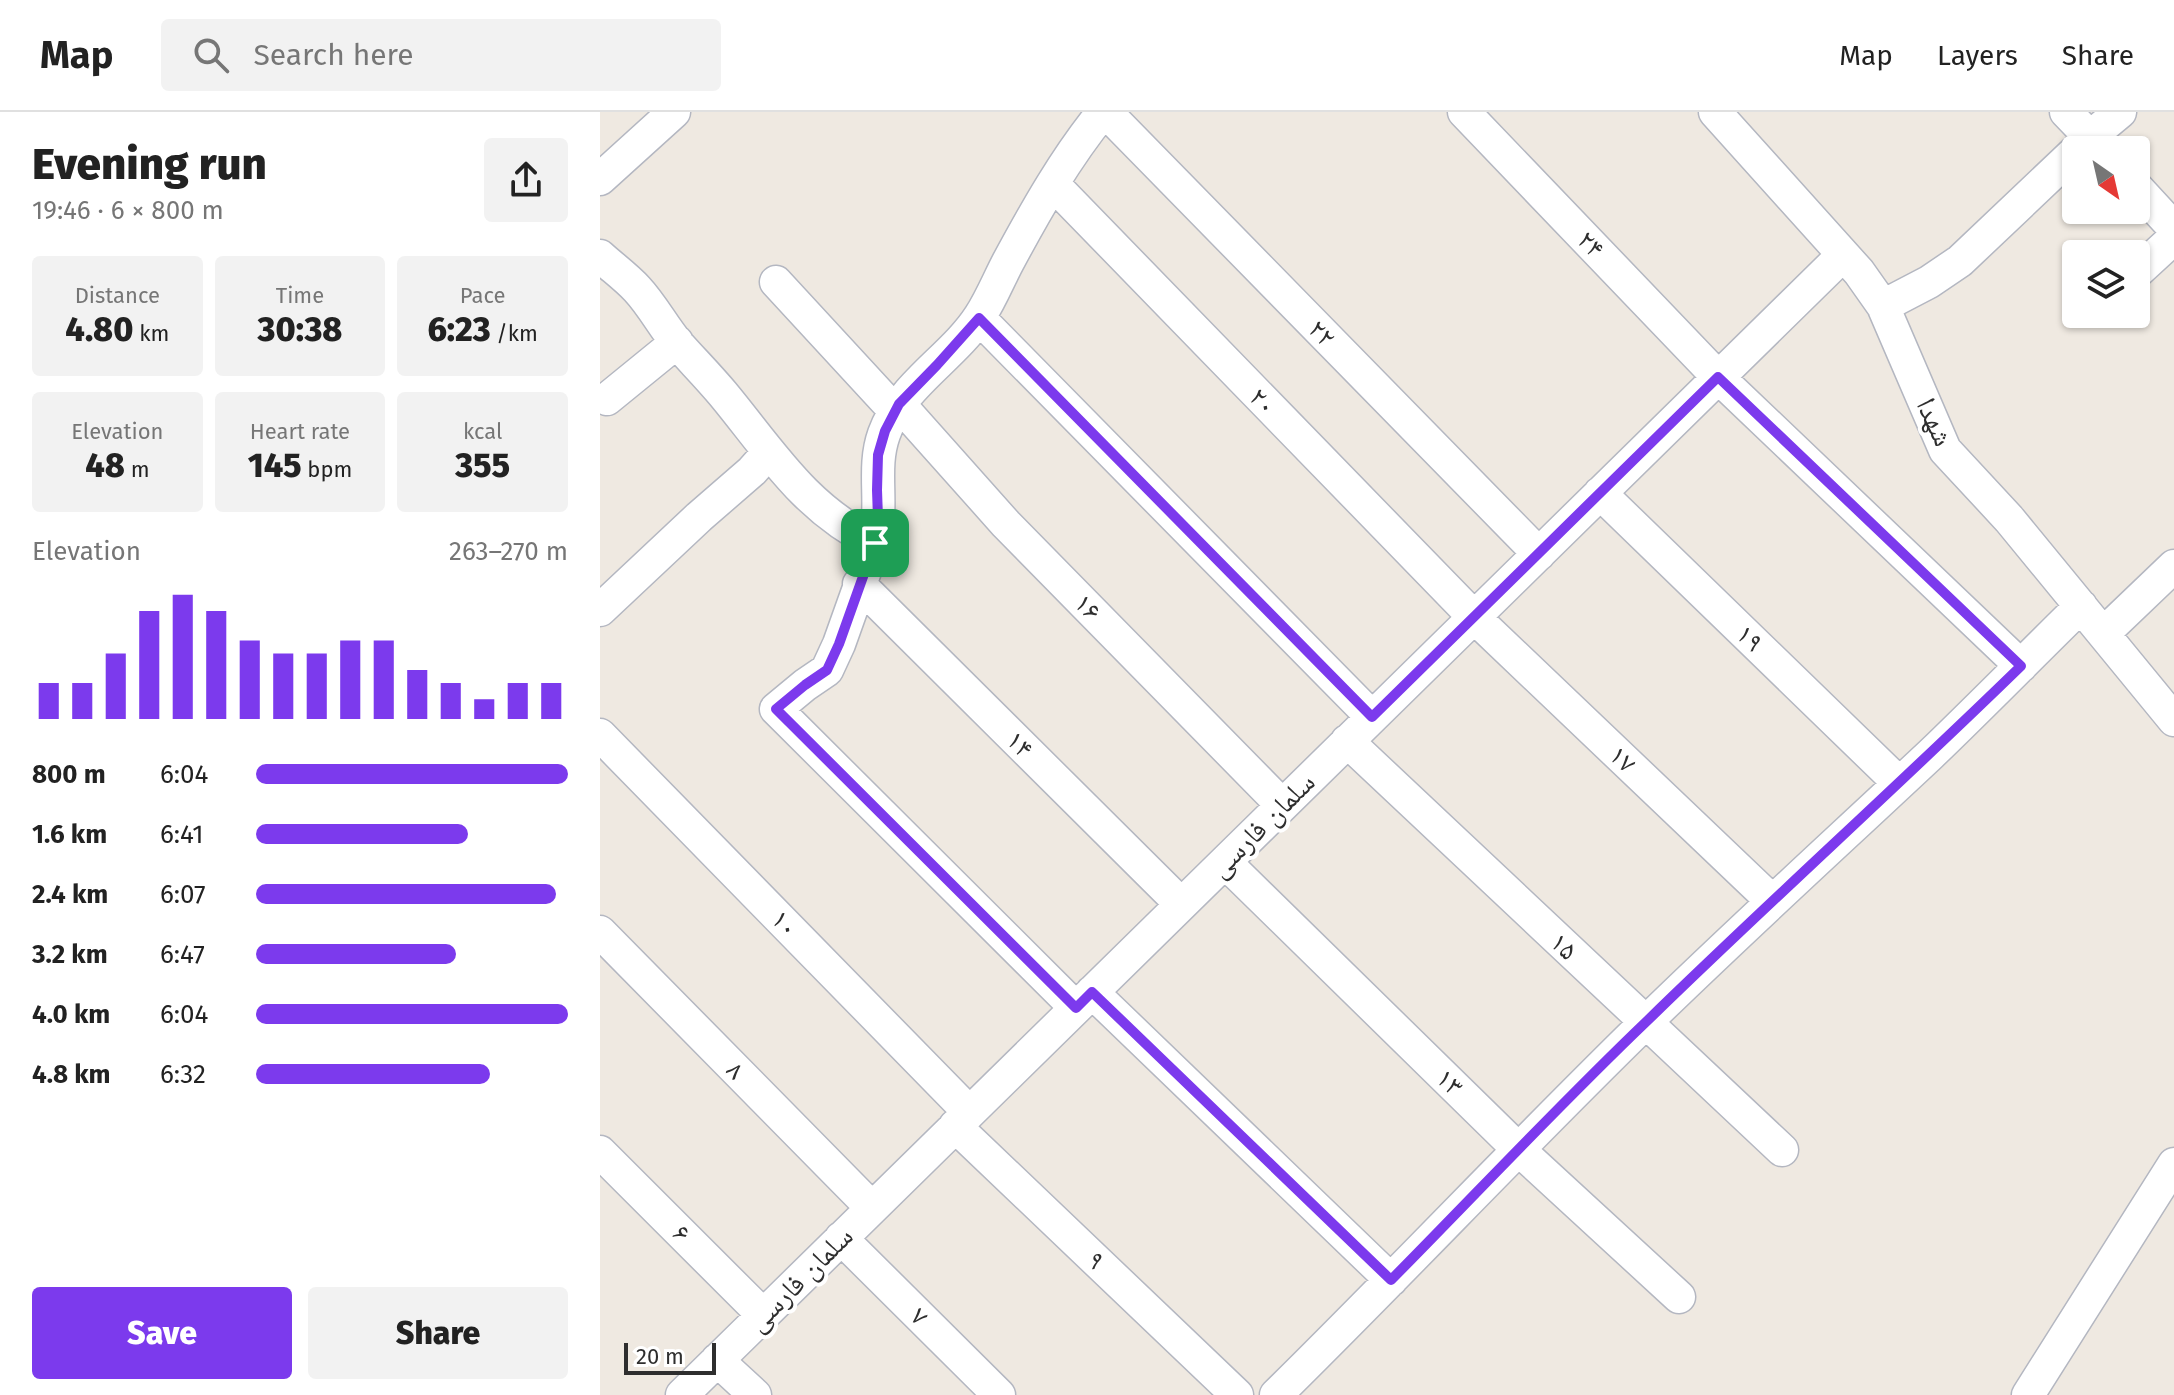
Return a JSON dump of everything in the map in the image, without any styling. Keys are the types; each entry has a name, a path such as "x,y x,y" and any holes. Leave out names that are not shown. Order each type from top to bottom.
{"street":[{"path":"600,179 674,112"},
{"path":"1105,112 1083,137 1053,184 979,318 897,407 878,455 875,543 850,616 827,670 776,709 1084,1000 1391,1280"},
{"name":"۲۲","path":"1105,112 1539,554"},
{"name":"۲۴","path":"1464,112 1718,377 2021,666"},
{"name":"شهدا","path":"1715,112 1859,272 1883,306 1945,450 2009,519 2174,720"},
{"path":"2066,112 2080,136"},
{"path":"2097,136 2120,112"},
{"path":"1883,306 1929,282 1960,261 2062,169"},
{"name":"۲۰","path":"1053,184 1474,617"},
{"path":"2150,202 2174,228"},
{"path":"2150,260 2174,238"},
{"name":"سلمان فارسی","path":"682,1395 1843,255"},
{"path":"600,256 637,289 768,453 828,515 875,543"},
{"name":"۱۶","path":"776,282 1006,524 1282,805"},
{"path":"979,318 1372,717"},
{"path":"607,399 677,342"},
{"path":"600,610 768,453"},
{"name":"۱۹","path":"1600,493 1899,783"},
{"path":"2104,633 2174,566"},
{"name":"۱۴","path":"859,584 1181,904"},
{"path":"1276,1395 1645,1022 1899,783 2081,606"},
{"name":"۱۷","path":"1474,617 1772,901"},
{"name":"۱۰","path":"600,735 962,1119"},
{"name":"۱۵","path":"1347,741 1782,1150"},
{"name":"۱۳","path":"1225,862 1518,1149 1679,1297"},
{"name":"۸","path":"600,932 872,1208"},
{"name":"۹","path":"962,1119 1237,1395"},
{"name":"۶","path":"600,1152 763,1315"},
{"path":"2028,1395 2174,1164"},
{"name":"۷","path":"841,1238 999,1395"},
{"path":"717,1360 755,1395"}],"route":[{"path":"979,318 1372,717 1718,377 2021,666 1645,1022 1391,1280 1092,992 1076,1008 776,709 827,670 850,616 875,543 878,455 885,431 899,404 979,318"}]}
